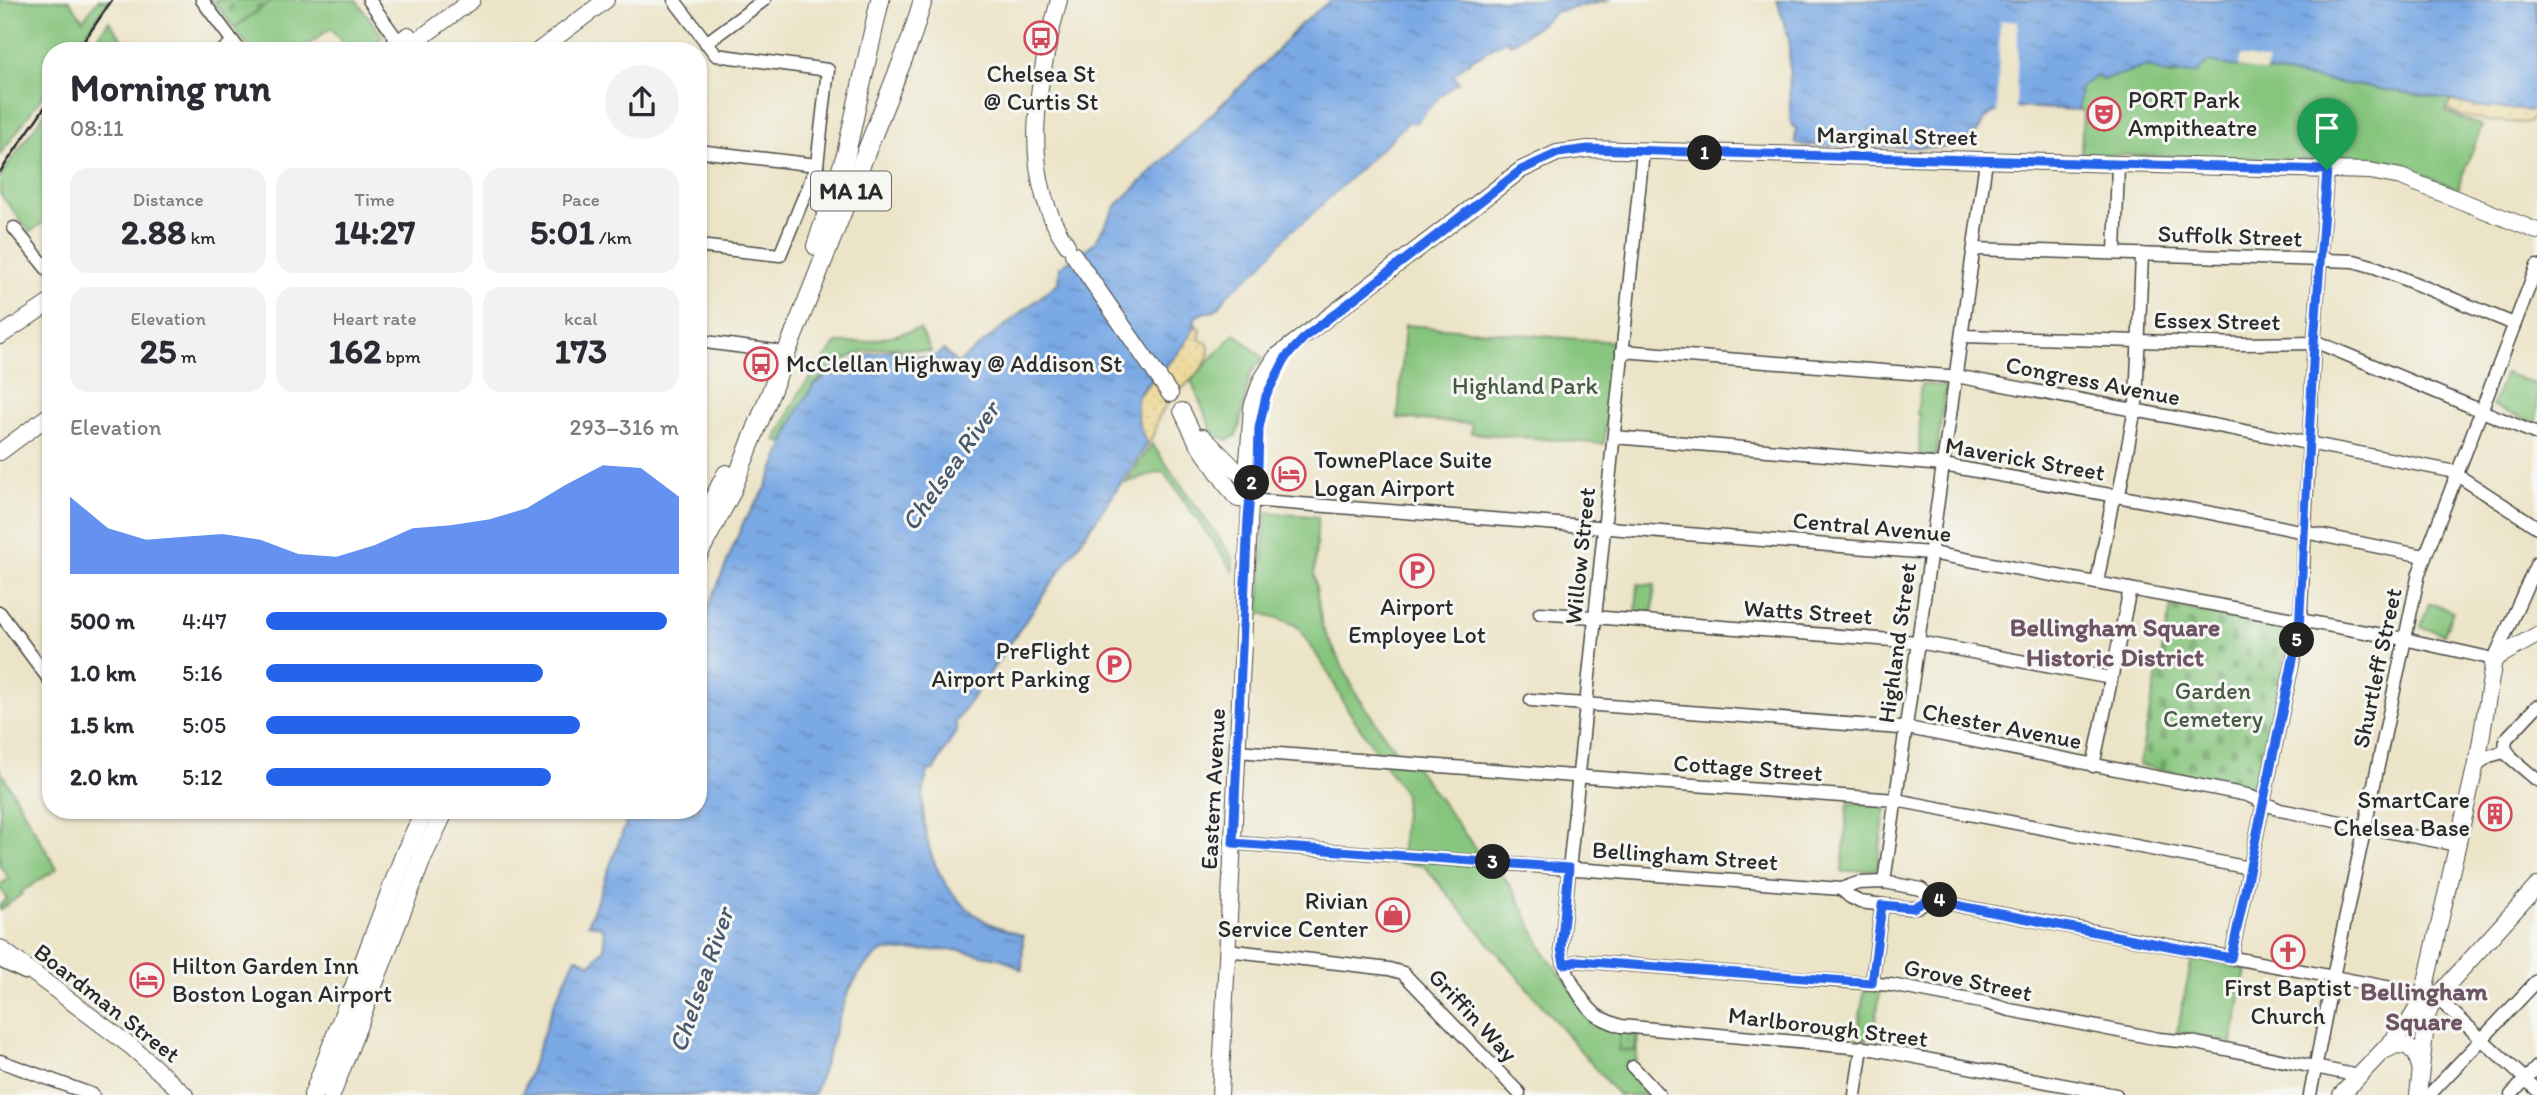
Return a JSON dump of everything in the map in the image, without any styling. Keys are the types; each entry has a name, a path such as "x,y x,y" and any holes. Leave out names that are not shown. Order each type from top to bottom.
{"highway":[{"name":"MA 1A","path":"707,512 724,478 775,351 836,189 848,146 878,0"},
{"name":"MA 1A","path":"707,538 730,495 911,39 923,0"},
{"path":"313,1095 405,853 421,819"},
{"path":"331,1095 420,863 441,819"}],"main road":[{"path":"408,42 455,0"},
{"path":"410,42 472,0"},
{"path":"550,42 606,0"},
{"path":"1059,0 1042,82 1036,150 1041,190 1052,219 1067,245 1207,447 1246,495"},
{"name":"Marginal Street","path":"1246,495 1249,434 1254,400 1266,371 1281,353 1528,166 1571,150 2327,170 2391,174 2537,231"},
{"path":"0,325 42,296"},
{"path":"0,336 42,308"},
{"name":"Marginal Street","path":"1246,495 1258,467 1259,428 1266,396 1286,357 1306,336"},
{"path":"0,452 42,421"},
{"path":"1207,447 1234,449 1244,442 1249,434"},
{"name":"Eastern Avenue","path":"1220,1095 1246,495"},
{"path":"2418,1095 2430,995 2457,845 2484,724 2494,659 2537,635"},
{"path":"2341,1095 2411,1020 2430,995 2537,886"},
{"name":"Boardman Street","path":"0,948 133,1048 185,1095"},
{"path":"2379,1055 2396,1045 2407,1046 2416,1054 2421,1070"}],"street":[{"path":"202,0 233,42"},
{"path":"369,0 396,42"},
{"path":"674,0 705,42"},
{"path":"707,42 764,0"},
{"path":"707,44 721,57 828,70 817,165 780,255 707,247"},
{"path":"707,151 817,165"},
{"name":"Willow Street","path":"1564,964 1561,948 1643,151"},
{"name":"Highland Street","path":"1884,882 1986,161"},
{"path":"2115,253 2118,165"},
{"path":"2231,958 2300,620 2314,343 2327,170"},
{"path":"14,228 42,263"},
{"name":"Suffolk Street","path":"1974,249 2346,260 2368,264 2514,324"},
{"path":"2097,583 2112,503 2120,489 2134,410 2142,254"},
{"name":"Shurtleff Street","path":"2310,1095 2404,639 2424,556 2537,265"},
{"name":"Essex Street","path":"1962,336 2244,344 2314,343 2537,434"},
{"path":"707,342 775,351"},
{"name":"Congress Avenue","path":"1622,351 1956,377 2309,443 2448,471 2537,527"},
{"name":"Maverick Street","path":"1614,438 1943,464 2424,556"},
{"name":"Central Avenue","path":"1246,495 1268,502 1931,553 2404,639 2494,659"},
{"path":"2494,659 2537,563"},
{"path":"2093,766 2130,589"},
{"path":"0,613 42,670"},
{"name":"Watts Street","path":"1540,613 1918,642 2111,678"},
{"name":"Chester Avenue","path":"1531,700 1906,729 2247,795 2280,810 2457,845"},
{"path":"2484,724 2490,742 2498,743 2506,739 2537,706"},
{"path":"2506,739 2505,748 2510,755 2537,780"},
{"name":"Cottage Street","path":"1237,751 1896,800 2250,868"},
{"path":"2475,766 2498,753 2510,755"},
{"name":"Bellingham Street","path":"1233,843 1841,889 1858,883 1884,882 1921,890 1931,898 1965,907 2430,995"},
{"name":"Bellingham Street","path":"1841,889 1854,900 1882,905 1913,908 1931,898"},
{"path":"1872,983 1882,905"},
{"name":"Griffin Way","path":"1227,950 1389,969 1403,973 1519,1093"},
{"path":"0,961 41,980"},
{"name":"Grove Street","path":"1564,964 1578,961 1891,985 2359,1076"},
{"name":"Marlborough Street","path":"1564,964 1591,1010 1621,1027 1862,1047 2116,1095"},
{"path":"2429,1095 2534,983"},
{"path":"2430,995 2537,1090"},
{"path":"1855,1095 1862,1047"},
{"path":"0,1061 93,1095"},
{"path":"1633,1067 1659,1095"},
{"path":"2511,1095 2537,1067"}],"sand":[{"path":"2451,100 2483,107 2537,111 2537,118 2528,123 2489,121 2463,116 2446,109"},
{"path":"1196,325 1201,330 1199,339 1208,344 1207,360 1163,409 1148,444 1138,421 1138,396 1190,336"}],"green space":[{"path":"0,0 69,0 83,20 98,0 109,0 80,42 42,42 42,97 0,155"},
{"path":"213,0 273,0 234,28"},
{"path":"273,0 356,0 383,37 376,42 341,42 331,28 312,42 245,42 234,28"},
{"path":"109,21 124,42 94,42"},
{"path":"2208,62 2451,100 2446,112 2482,126 2457,189 2393,162 2081,154 2083,111 2078,110 2081,86 2097,76 2102,80 2150,67 2171,75"},
{"path":"42,117 42,223 30,232 0,194 0,176"},
{"name":"Highland Park","path":"1405,325 1615,342 1604,444 1471,433 1472,424 1398,418"},
{"path":"920,329 931,352 883,348 847,358 832,368 808,394 783,443 776,440 800,391 837,343 866,342"},
{"path":"1235,333 1263,358 1250,374 1239,429 1236,436 1228,440 1214,435 1191,381"},
{"path":"2505,373 2537,385 2537,424 2492,406"},
{"path":"1921,384 1946,386 1936,457 1919,456 1920,415 1917,414"},
{"path":"1152,444 1233,558 1233,571 1163,471 1125,483"},
{"path":"1266,512 1318,517 1314,574 1322,626 1357,695 1398,755 1407,755 1478,852 1498,869 1517,896 1544,952 1591,1015 1639,1033 1636,1061 1629,1068 1654,1095 1618,1095 1424,866 1401,863 1405,794 1346,707 1329,674 1299,628 1259,612"},
{"path":"1638,584 1655,585 1653,612 1636,611"},
{"path":"2429,603 2453,611 2444,634 2421,627"},
{"name":"Garden Cemetery","path":"2171,606 2290,630 2258,789 2139,765"},
{"path":"0,770 57,869 21,892 22,894 0,910 0,905 7,899 0,885 9,878 0,866"},
{"path":"1848,803 1886,806 1877,869 1842,872"},
{"path":"2192,959 2247,970 2232,1043 2177,1032"},
{"path":"1864,990 1880,992 1873,1040 1857,1038"},
{"path":"1620,1032 1637,1033 1635,1051 1618,1050"}],"water":[{"name":"Chelsea River","path":"1331,0 1610,0 1555,12 1510,44 1507,39 1464,65 1453,75 1459,82 1441,96 1416,124 1408,123 1305,222 1292,231 1259,269 1226,297 1219,307 1195,317 1192,332 1181,349 1139,393 1138,417 1142,434 1148,444 955,723 957,729 934,770 929,770 925,781 923,806 926,834 942,878 951,891 974,913 992,924 1023,936 1022,970 1003,959 956,950 882,951 863,968 848,992 814,1095 522,1095 553,1006 576,957 591,964 604,948 604,931 599,926 588,924 628,819 707,819 707,610 743,523 766,488 798,410 814,385 835,370 870,354 893,350 930,359 944,350 957,364 1059,282 1060,267 1094,243 1117,205 1270,58 1301,24"},
{"path":"1777,0 2537,0 2537,111 2472,106 2451,100 2208,62 2197,73 2164,74 2150,67 2102,80 2097,76 2081,86 2078,110 2016,107 1994,112 1967,141 1943,148 1799,145 1795,143 1796,128 1792,126 1790,118 1789,40"}],"pier":[{"path":"2000,21 2018,21 2016,110 1997,114"},
{"path":"2240,56 2268,61 2266,72 2238,67"},
{"path":"1459,82 1418,126 1410,126 1294,234 1261,271 1230,298 1226,297 1259,269 1292,231 1305,222 1409,123 1416,124 1441,96"}],"railway":[{"path":"83,42 112,0"},
{"path":"0,172 42,111"}],"place":[{"name":"Chelsea St @ Curtis St","path":"1041,38"},
{"name":"PORT Park Ampitheatre","path":"2104,114"},
{"name":"McClellan Highway @ Addison St","path":"761,364"},
{"name":"TownePlace Suite Logan Airport","path":"1289,474"},
{"name":"Airport Employee Lot","path":"1417,571"},
{"name":"PreFlight Airport Parking","path":"1114,665"},
{"name":"SmartCare Chelsea Base","path":"2495,814"},
{"name":"Rivian Service Center","path":"1393,915"},
{"name":"First Baptist Church","path":"2288,952"},
{"name":"Hilton Garden Inn Boston Logan Airport","path":"147,980"}],"district":[{"name":"Bellingham Square Historic District","path":"2115,642"},
{"name":"Bellingham Square","path":"2424,1006"}],"route":[{"path":"1588,149 2327,170 2314,343 2299,631 2231,958 1965,907 1931,898 1917,908 1882,905 1872,983 1578,961 1564,964 1561,948 1569,868 1233,843 1248,518 1251,485 1258,467 1260,420 1271,383 1286,357 1306,336 1521,170 1558,153 1588,149"}]}
